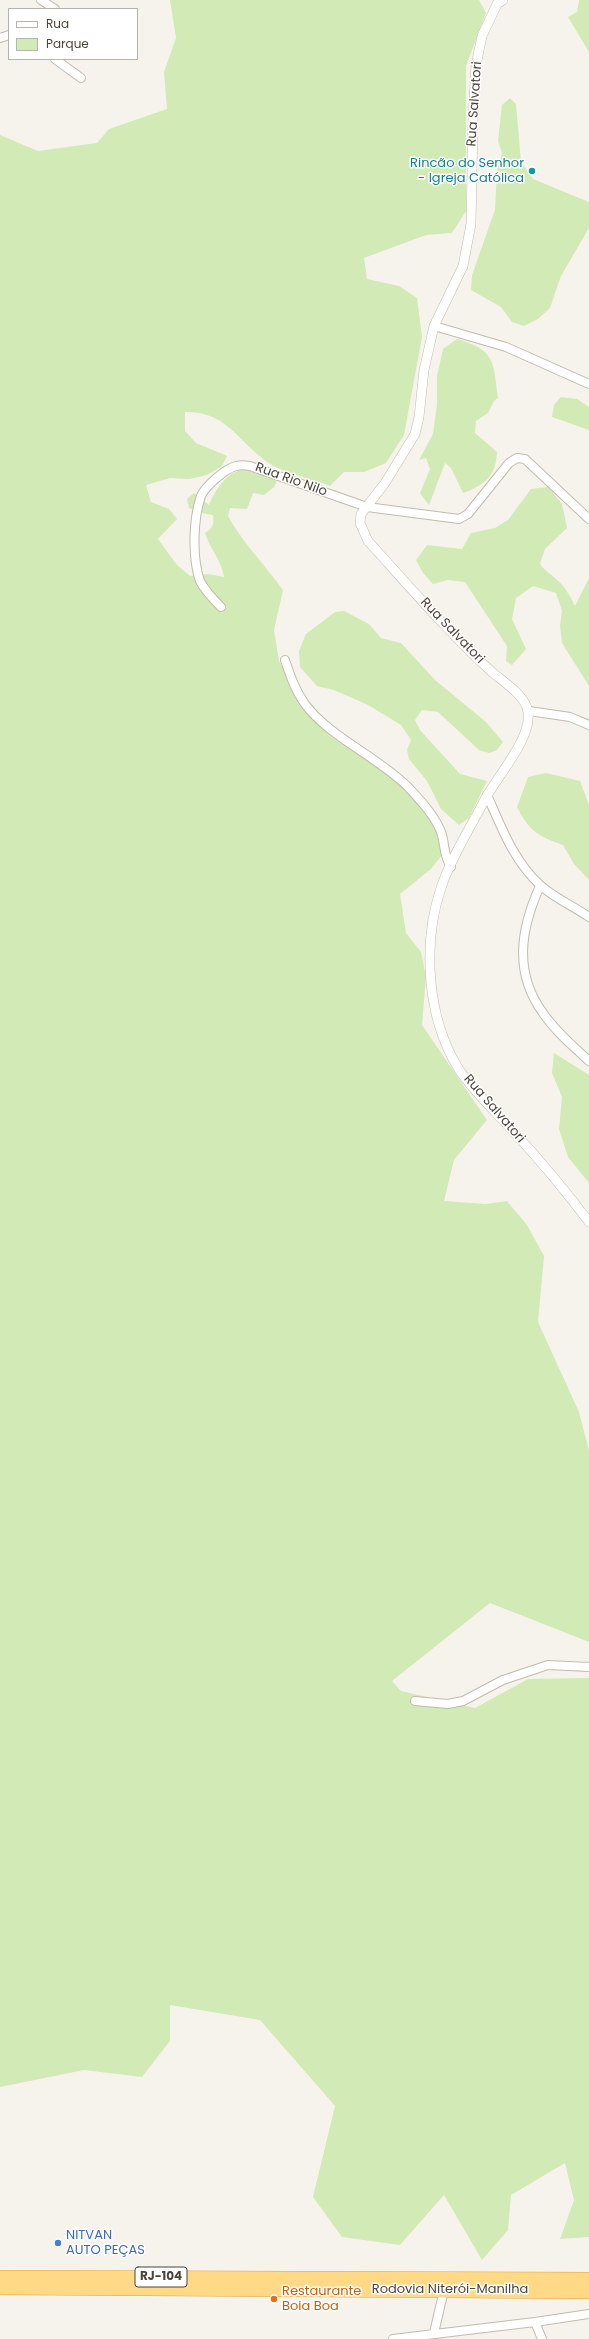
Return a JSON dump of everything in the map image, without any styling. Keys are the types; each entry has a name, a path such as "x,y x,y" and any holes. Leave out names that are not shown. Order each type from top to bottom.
{"highway":[{"name":"Rodovia Niterói-Manilha","path":"0,2277 589,2278"},
{"name":"Rodovia Niterói-Manilha","path":"0,2288 589,2292"}],"street":[{"path":"41,0 53,8"},
{"name":"Rua Salvatori","path":"498,1 482,36 476,65 473,119 471,224 463,266 434,326 424,370 419,417 415,434 385,483 361,514 360,523 368,542 479,660 518,695 528,711 528,727 524,738 487,795 441,887 432,924 431,964 433,999 445,1041 458,1068 481,1097 512,1130 589,1222"},
{"path":"56,60 81,78"},
{"path":"434,326 506,347 589,384"},
{"name":"Rua Rio Nilo","path":"220,607 208,594 201,581 195,561 195,532 202,495 215,479 232,467 242,464 367,507 459,519 468,514 509,463 518,458 525,459 536,467 589,519"},
{"path":"284,660 296,690 306,705 322,721 380,764 408,788 430,814 442,834 445,854 451,867"},
{"path":"528,711 570,717 589,725"},
{"path":"487,795 514,853 540,886 589,917"},
{"path":"540,886 524,928 524,966 529,989 543,1013 589,1061"},
{"path":"415,1701 448,1704 463,1701 502,1680 548,1665 589,1667"},
{"path":"434,2333 444,2290"},
{"path":"393,2339 589,2314"},
{"path":"535,2322 542,2339"}],"green space":[{"path":"170,0 479,0 486,13 466,66 466,211 452,233 426,235 364,258 367,279 399,286 417,298 422,337 404,435 386,463 364,472 344,472 330,486 285,471 272,465 233,431 213,417 200,413 185,412 185,431 196,443 227,456 222,466 207,475 189,479 170,478 146,485 151,502 169,509 177,519 158,539 177,565 190,576 208,574 224,577 221,566 205,533 212,526 213,515 189,508 187,499 194,493 209,505 214,494 222,483 237,471 247,470 256,472 277,481 274,487 264,495 253,493 247,509 230,508 228,516 247,545 283,590 274,630 279,661 287,676 329,735 383,769 414,799 435,828 442,855 431,869 400,894 406,933 421,952 426,976 422,1025 487,1120 454,1160 444,1201 486,1204 507,1201 527,1225 544,1256 538,1322 579,1412 589,1451 589,1642 490,1603 392,1681 401,1691 475,1708 528,1679 589,1678 589,2237 560,2239 574,2200 565,2163 511,2195 508,2230 482,2260 444,2195 400,2245 342,2237 313,2197 335,2106 260,2020 170,2005 170,2041 142,2077 84,2070 0,2087 0,135 38,151 97,143 109,129 167,109 164,72 176,38"},
{"path":"579,0 589,0 589,52 568,17 577,12"},
{"path":"510,98 516,104 521,162 533,179 589,202 589,228 561,276 550,308 538,319 524,326 512,322 501,307 471,290 472,275 495,210 497,170 502,153 498,141 502,105"},
{"path":"457,339 470,343 486,353 493,366 498,398 494,401 488,413 476,421 475,433 497,452 496,460 492,473 483,483 463,493 451,468 445,463 429,505 420,493 430,469 426,458 419,460 433,434 437,404 437,376 443,349"},
{"path":"561,397 577,399 589,407 589,430 552,417 554,405"},
{"path":"548,487 562,504 567,528 545,549 540,564 562,585 575,606 589,578 589,686 562,643 560,626 562,611 556,593 533,586 516,598 512,619 526,649 512,665 506,661 507,646 465,582 448,580 433,584 423,573 416,560 427,545 462,549 471,533 495,528 508,520 531,489"},
{"path":"344,611 369,624 381,638 401,643 435,680 486,722 503,742 497,750 489,753 479,750 438,712 422,710 415,720 420,730 460,774 487,781 469,818 459,825 441,809 427,781 409,759 407,750 411,740 401,725 368,705 334,690 317,686 300,667 299,651 306,634 335,612"},
{"path":"546,773 580,781 589,805 589,880 574,864 563,845 547,839 535,832 526,822 517,807 528,777"},
{"path":"554,1053 589,1075 589,1183 568,1157 559,1129 562,1097 552,1073"}],"place":[{"name":"Rincão do Senhor - Igreja Católica","path":"532,171"},
{"name":"NITVAN AUTO PEÇAS","path":"58,2243"},
{"name":"Restaurante Boia Boa","path":"274,2299"}]}
